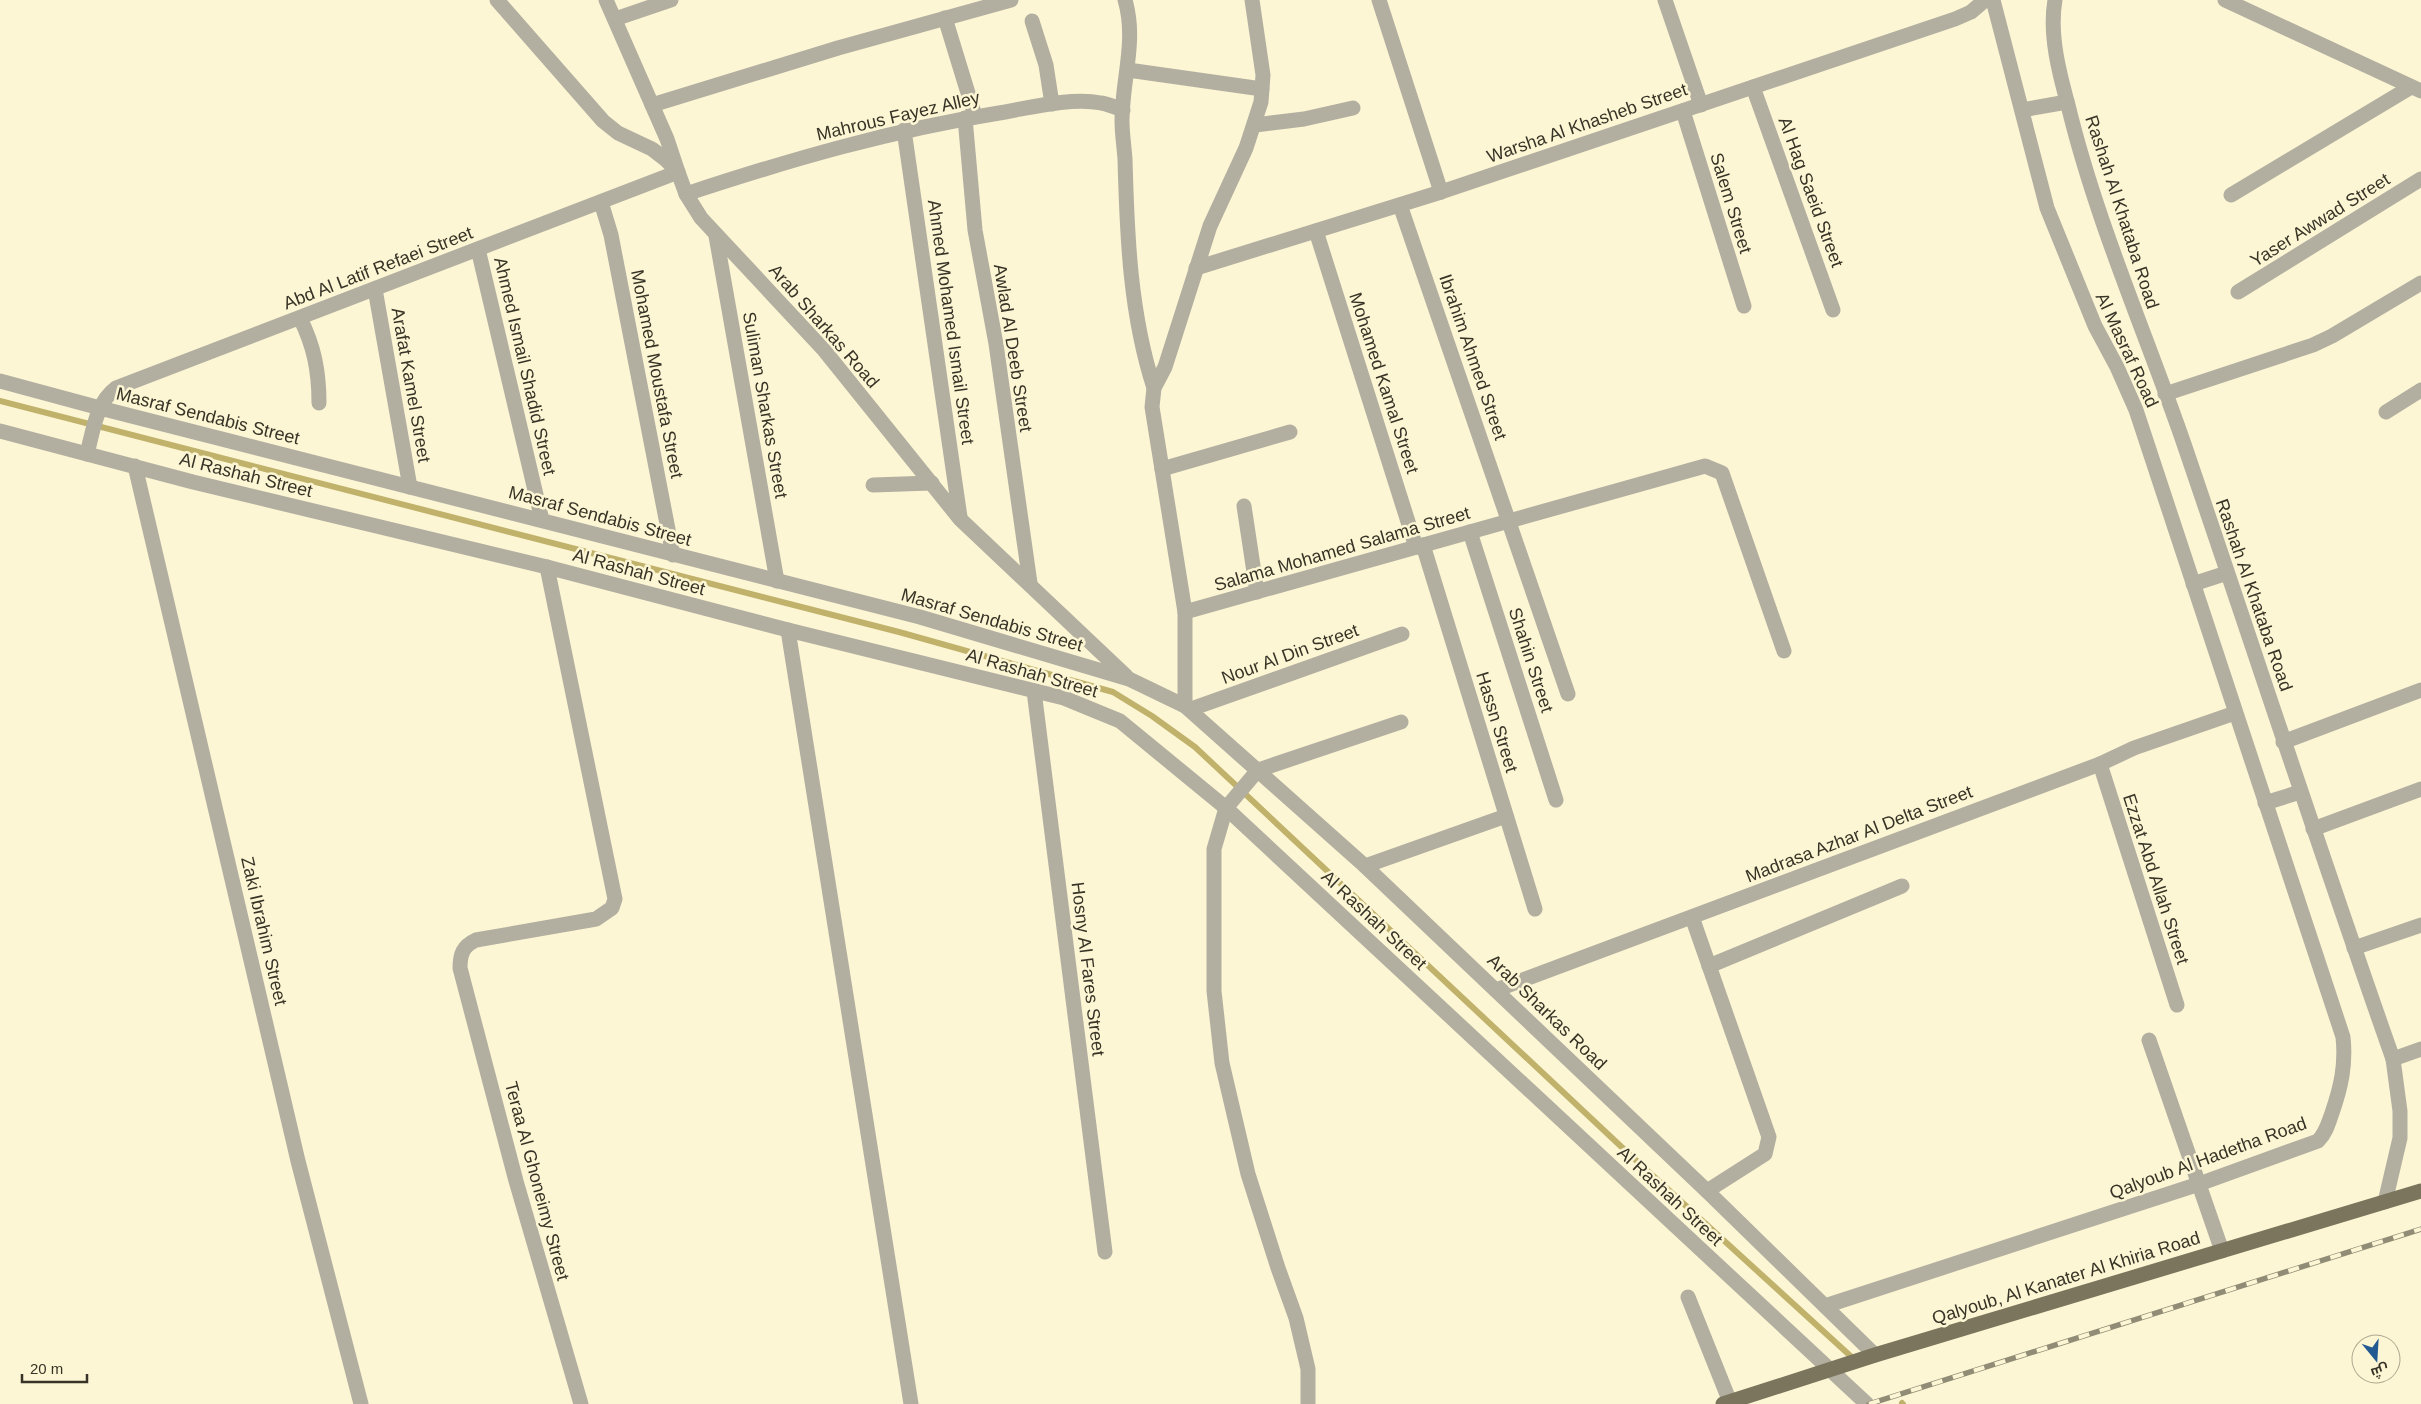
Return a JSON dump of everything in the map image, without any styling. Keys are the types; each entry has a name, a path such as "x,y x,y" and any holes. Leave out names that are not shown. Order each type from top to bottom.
{"main road":[{"name":"Qalyoub, Al Kanater Al Khiria Road","path":"1726,1403 1829,1369 2421,1191"}],"street":[{"name":"Arab Sharkas Road","path":"497,0 603,121 618,133 652,149 678,172 686,194 701,218 824,350 960,519 1030,583 1129,679"},
{"path":"606,0 652,105 678,172"},
{"path":"615,20 671,0"},
{"path":"652,105 838,48 1011,0"},
{"path":"1125,0 1129,14 1130,40 1123,110 1129,261 1143,348 1154,388 1152,407 1185,612 1188,708"},
{"path":"1154,388 1165,367 1210,226 1255,125 1262,89 1260,43 1252,0"},
{"path":"1379,0 1441,192"},
{"path":"1665,0 1700,105"},
{"name":"Warsha Al Khasheb Street","path":"1196,268 1441,192 1955,19 1971,12 1985,0"},
{"name":"Al Masraf Road","path":"1993,0 2047,208 2095,326 2136,410 2235,713"},
{"name":"Rashah Al Khataba Road","path":"2055,0 2053,12 2055,41 2077,144 2227,573 2300,792 2393,1059 2400,1111 2400,1138 2385,1202"},
{"path":"2225,0 2416,89"},
{"name":"Awlad Al Deeb Street","path":"945,18 970,117 975,230 996,344 1030,583"},
{"path":"1032,21 1046,66 1052,104"},
{"path":"1128,70 1262,89"},
{"name":"Al Hag Saeid Street","path":"1753,87 1833,310"},
{"path":"2232,195 2416,89"},
{"name":"Mahrous Fayez Alley","path":"686,194 780,163 904,130 970,117 1052,104 1100,102 1123,110"},
{"path":"2022,110 2067,102"},
{"path":"1255,125 1304,120 1354,108"},
{"name":"Salem Street","path":"1683,111 1744,306"},
{"name":"Ahmed Mohamed Ismail Street","path":"904,130 960,519"},
{"name":"Abd Al Latif Refaei Street","path":"99,411 107,395 116,388 678,172"},
{"name":"Yaser Awwad Street","path":"2238,292 2421,179"},
{"name":"Mohamed Moustafa Street","path":"601,202 612,235 673,555"},
{"name":"Ibrahim Ahmed Street","path":"1400,205 1568,694"},
{"name":"Mohamed Kamal Street","path":"1316,231 1420,546"},
{"name":"Suliman Sharkas Street","path":"716,236 777,581"},
{"name":"Ahmed Ismail Shadid Street","path":"478,250 542,520"},
{"path":"2165,394 2320,342 2421,282"},
{"name":"Arafat Kamel Street","path":"375,289 410,487"},
{"path":"300,318 311,340 317,363 319,403"},
{"name":"Masraf Sendabis Street","path":"0,381 99,411 542,520 920,617 1129,679 1188,708"},
{"path":"2386,412 2421,390"},
{"path":"89,449 99,411"},
{"name":"Al Rashah Street","path":"0,431 89,449 135,466 202,484 547,567 788,630 1064,698 1120,721 1226,808 1867,1404"},
{"path":"1162,469 1290,432"},
{"name":"Zaki Ibrahim Street","path":"135,466 298,1161 361,1404"},
{"name":"Salama Mohamed Salama Street","path":"1185,612 1705,466 1722,473 1784,651"},
{"path":"873,485 932,484"},
{"path":"1244,506 1257,592"},
{"name":"Shahin Street","path":"1470,532 1556,800"},
{"name":"Hassn Street","path":"1420,546 1536,909"},
{"name":"Teraa Al Ghoneimy Street","path":"547,567 615,899 612,908 596,919 476,940 468,944 460,958 460,968 516,1181 581,1404"},
{"path":"2193,584 2227,573"},
{"path":"788,630 911,1404"},
{"name":"Nour Al Din Street","path":"1188,708 1402,634"},
{"path":"2284,742 2421,690"},
{"name":"Hosny Al Fares Street","path":"1034,691 1105,1252"},
{"name":"Arab Sharkas Road","path":"1188,708 1365,866 1707,1191 1875,1355"},
{"name":"Madrasa Azhar Al Delta Street","path":"1496,990 2100,764 2134,748 2235,713"},
{"name":"Qalyoub Al Hadetha Road","path":"1826,1306 2199,1184 2318,1141 2327,1129 2341,1087 2345,1062 2343,1037 2235,713"},
{"path":"1308,1404 1308,1369 1296,1318 1248,1174 1222,1063 1214,991 1214,849 1226,808 1258,770 1401,722"},
{"name":"Ezzat Abd Allah Street","path":"2100,764 2177,1005"},
{"path":"2313,828 2421,789"},
{"path":"2266,803 2300,792"},
{"path":"1365,866 1506,816"},
{"path":"1709,966 1902,886"},
{"path":"1692,917 1769,1143 1765,1154 1707,1191"},
{"path":"2354,948 2421,924"},
{"path":"2149,1040 2222,1251"},
{"path":"2393,1059 2421,1049"},
{"path":"1688,1297 1726,1403"}],"waterway":[{"path":"0,401 899,632 1113,692 1152,716 1195,747 1628,1153 1856,1361"}],"railway":[{"path":"1869,1404 2421,1229"}]}
